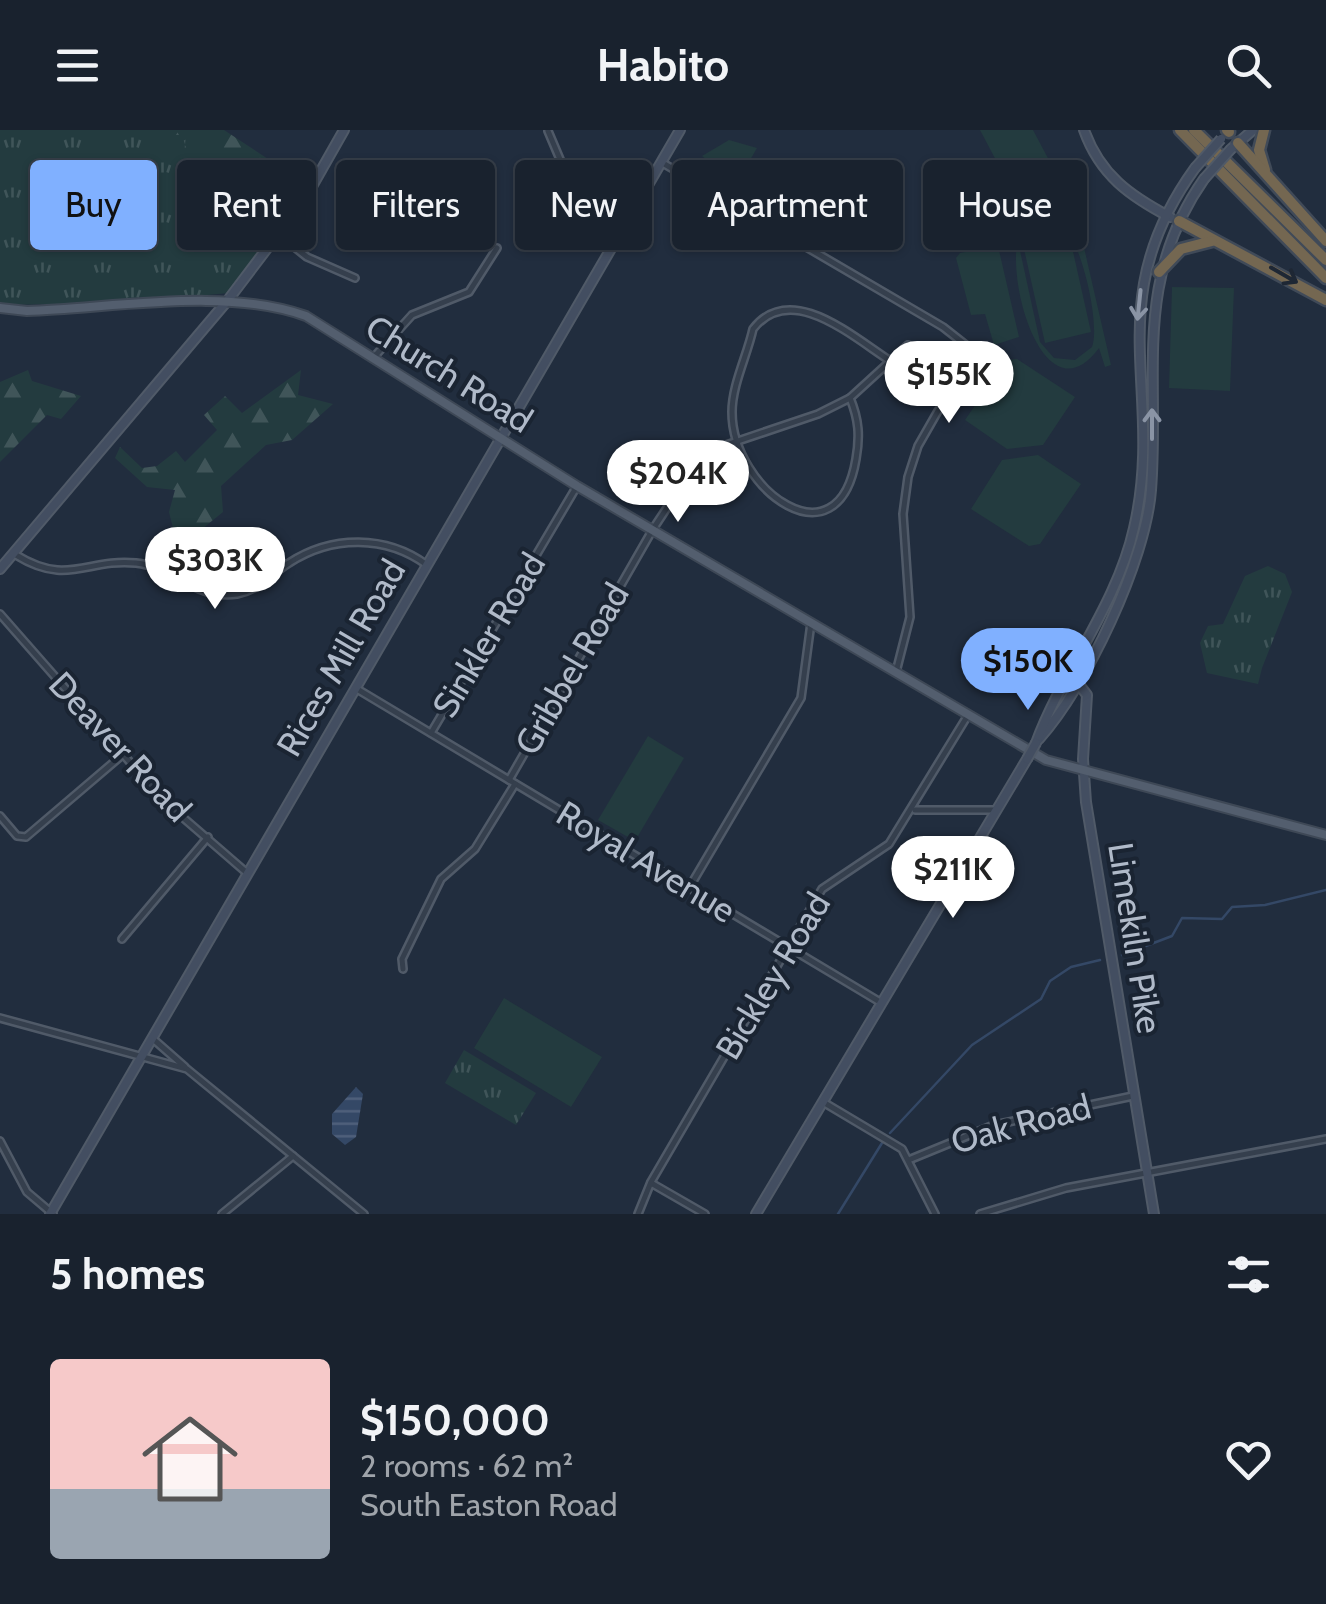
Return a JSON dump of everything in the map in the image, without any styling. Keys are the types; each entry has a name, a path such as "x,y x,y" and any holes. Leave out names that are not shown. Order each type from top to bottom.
{"highway":[{"path":"1180,130 1326,278"},
{"path":"1194,130 1326,260"},
{"path":"1264,130 1259,150 1266,175"},
{"path":"1234,146 1326,241"},
{"path":"1179,221 1326,300"},
{"path":"1160,272 1188,245 1205,240 1223,243"}],"main road":[{"path":"316,179 344,130"},
{"name":"Rices Mill Road","path":"652,177 680,130"},
{"path":"1084,130 1100,162 1119,186 1179,221"},
{"path":"756,1214 1074,678 1136,560 1148,515 1152,330 1160,272 1179,221 1204,179 1252,130"},
{"path":"1074,678 1128,550 1138,511 1140,294 1166,214 1195,168 1227,133 1234,146"},
{"path":"0,569 16,555 266,250"},
{"name":"Rices Mill Road","path":"51,1214 609,250"},
{"name":"Church Road","path":"0,308 28,311 228,300 271,303 306,316 577,486 1046,760 1209,800 1326,835"},
{"path":"1141,456 1152,456"},
{"name":"Limekiln Pike","path":"1074,678 1087,702 1083,772 1154,1214"}],"street":[{"path":"548,132 560,160"},
{"path":"661,162 970,346 976,364 938,410 913,460 903,514 909,628 896,672"},
{"path":"372,359 412,315 470,292 497,248"},
{"path":"299,250 355,278"},
{"path":"850,398 860,433 853,478 841,500 826,510 800,510 762,488 749,473 738,441 732,402 753,329 773,310 804,310 892,362"},
{"name":"Gribbel Road","path":"403,968 402,959 441,879 475,849 653,529 697,466 738,441 818,414 850,398 908,345"},
{"name":"Sinkler Road","path":"432,733 577,486"},
{"path":"16,555 54,571 141,563 191,588 218,595 248,591 308,552 349,542 394,547 427,565"},
{"name":"Deaver Road","path":"0,614 121,756 165,802 247,873"},
{"path":"689,888 801,698 811,622"},
{"name":"Royal Avenue","path":"357,689 883,1004"},
{"name":"Bickley Road","path":"638,1214 651,1182 822,889 885,848 913,810 969,714"},
{"path":"0,816 17,836 26,837 121,756"},
{"path":"913,810 996,810"},
{"path":"122,939 208,838"},
{"path":"0,1018 188,1069"},
{"path":"152,1038 364,1214"},
{"name":"Oak Road","path":"911,1159 994,1125 1134,1096"},
{"path":"823,1102 891,1141 911,1159 936,1214"},
{"path":"980,1214 1048,1192 1326,1139"},
{"path":"0,1141 28,1192 51,1214"},
{"path":"222,1214 294,1156"},
{"path":"651,1182 705,1214"}],"green space":[{"path":"0,130 216,130 263,160 177,160 177,250 261,250 229,293 119,303 0,305"},
{"path":"145,130 224,130 270,160 209,151 201,160 192,160 184,154 186,135 156,135"},
{"path":"980,130 1033,130 1049,160 996,160"},
{"path":"729,140 757,148 750,160 707,160 702,156"},
{"path":"999,250 1019,337 994,345 985,314 971,315 956,258 960,253"},
{"path":"1017,250 1020,250 1040,342 1054,358 1075,360 1092,347 1094,336 1087,280 1077,250 1085,250 1111,365 1105,367 1099,348 1078,367 1059,366 1042,351 1029,327 1016,266"},
{"path":"1024,250 1073,250 1091,332 1045,343"},
{"path":"1172,287 1234,288 1230,391 1169,388"},
{"path":"1017,359 1075,397 1043,445 1007,449 965,420 1006,360"},
{"path":"28,370 32,381 81,396 61,419 47,415 0,462 0,382"},
{"path":"301,370 298,395 333,404 292,440 266,445 221,486 223,512 202,529 174,532 169,512 175,490 147,487 115,458 120,447 142,468 157,466 176,451 185,462 217,430 204,415 225,396 242,413"},
{"path":"1038,455 1081,484 1040,544 1029,546 971,509 1002,460"},
{"path":"1268,566 1285,574 1292,592 1258,684 1207,673 1200,643 1208,626 1223,624 1245,576"},
{"path":"648,736 684,758 635,841 598,820"},
{"path":"504,998 602,1057 571,1107 474,1048"},
{"path":"464,1050 536,1093 516,1125 445,1083"}],"water":[{"path":"356,1087 363,1094 356,1137 345,1145 332,1134 332,1114"}],"waterway":[{"path":"1122,955 1172,936 1182,918 1222,919 1232,907 1265,905 1326,890"},
{"path":"890,1133 972,1045 1041,999 1050,981 1071,967 1100,960"},
{"path":"838,1214 882,1143"}]}
